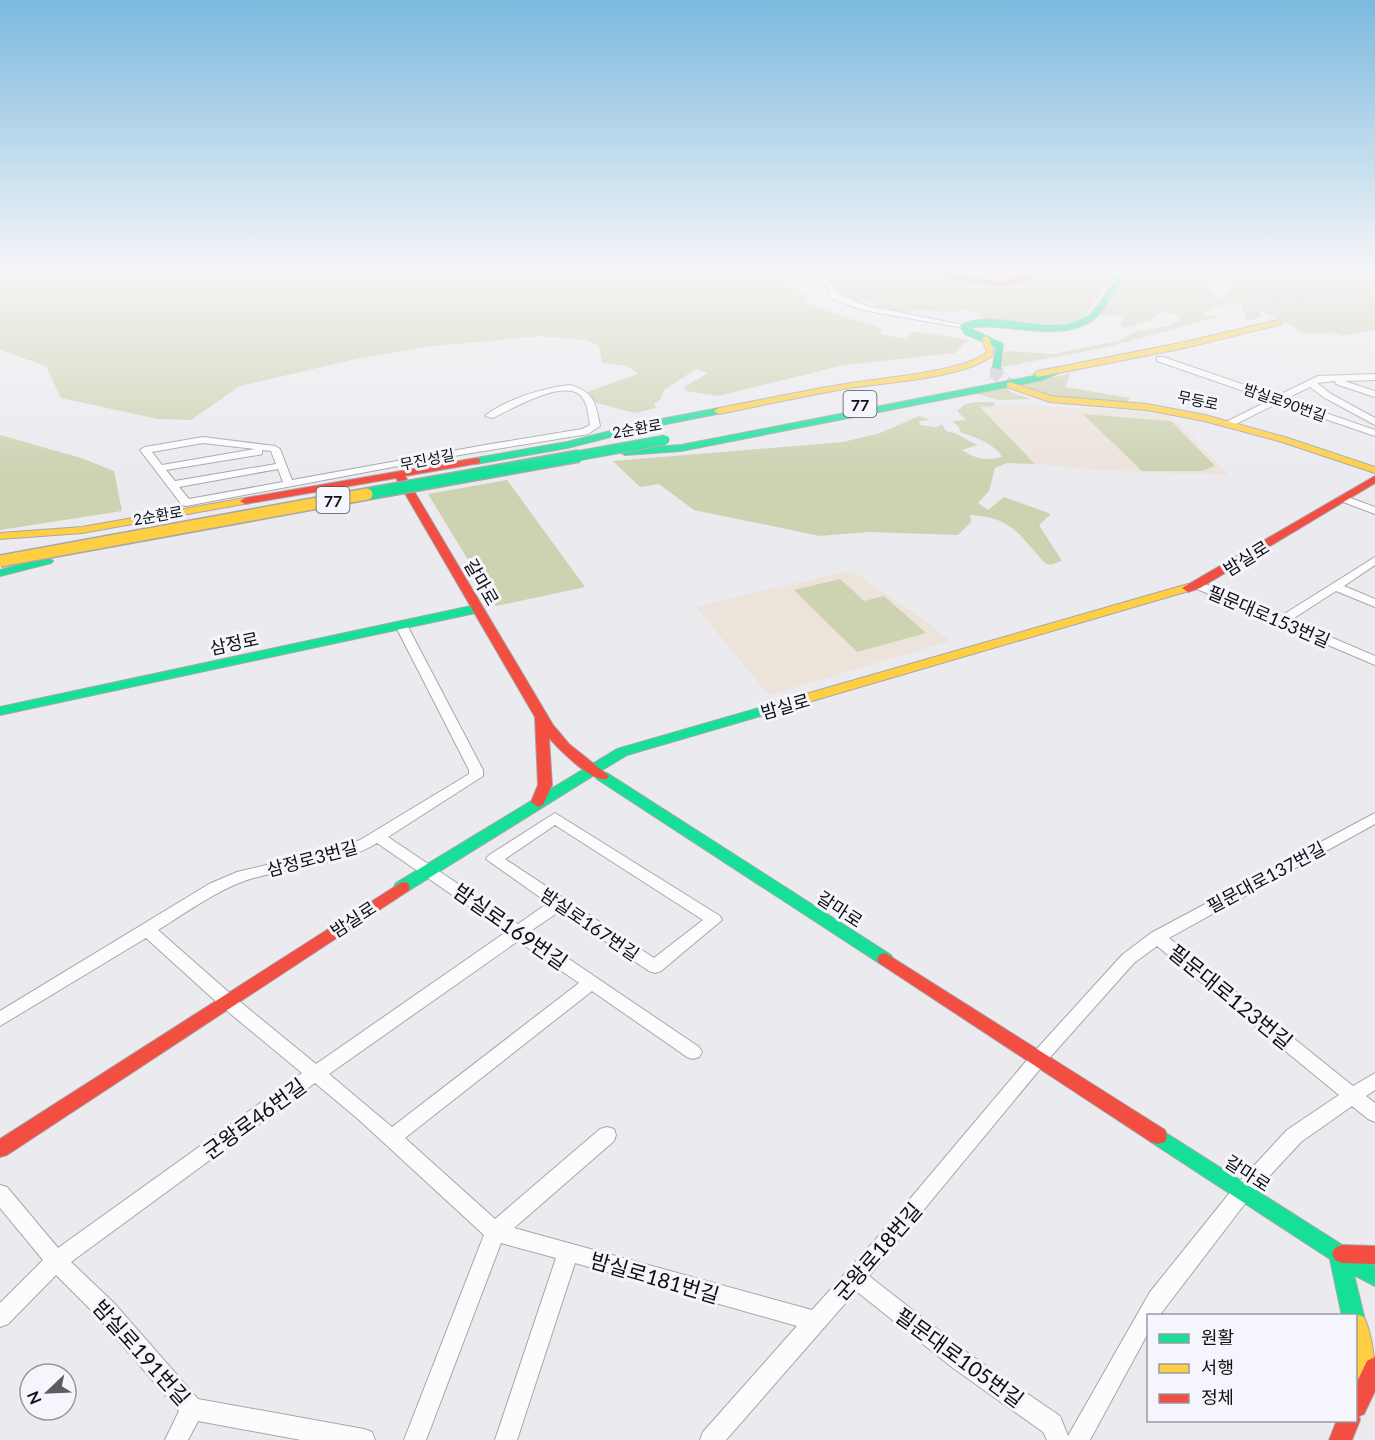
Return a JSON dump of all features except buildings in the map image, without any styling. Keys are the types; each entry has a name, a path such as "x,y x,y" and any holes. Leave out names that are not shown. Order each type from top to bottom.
{"main road":[{"path":"986,339 1001,348 996,360 997,367"},
{"path":"766,404 847,386 970,365 984,359 991,352 986,339"},
{"name":"2순환로","path":"0,561 663,436 875,392 1012,370 1050,368 1156,339"},
{"name":"2순환로","path":"0,551 933,391 1208,339"},
{"path":"88,550 384,497 400,479 681,448 1042,376 1050,368"},
{"path":"0,573 158,530 599,439 646,425 916,381 1012,370"},
{"name":"무등로","path":"1010,385 1050,399 1147,407 1229,424 1375,470"},
{"path":"646,425 630,433 648,450"},
{"path":"0,536 82,530 495,465 587,446 615,433"},
{"path":"495,465 545,449"},
{"name":"갈마로","path":"400,479 541,717 564,747 591,769 1375,1277"},
{"name":"밤실로","path":"0,1149 429,870 622,752 1196,586 1375,479"},
{"path":"335,495 384,497"},
{"path":"265,517 310,500"},
{"path":"49,532 59,536 64,544 61,557"},
{"name":"삼정로","path":"0,711 476,609"},
{"path":"538,802 545,785 541,717"},
{"path":"1353,1314 1339,1254 1375,1255"},
{"path":"1357,1327 1372,1374 1357,1404"},
{"path":"1340,1440 1348,1422"}],"street":[{"name":"밤실로90번길","path":"1160,359 1375,433"},
{"path":"1229,424 1310,382 1329,378 1375,377"},
{"path":"1329,378 1375,394"},
{"path":"1310,382 1329,396 1375,422"},
{"name":"무진성길","path":"275,449 203,440 145,450 186,503 289,484 400,479 585,432 595,426 595,413 586,394 572,387 552,389 490,416"},
{"path":"159,468 275,449 289,484"},
{"path":"172,485 280,466"},
{"path":"1342,498 1375,511"},
{"path":"1282,621 1375,560"},
{"name":"필문대로153번길","path":"1196,586 1375,661"},
{"path":"1335,586 1375,603"},
{"name":"삼정로3번길","path":"0,1019 200,896 233,879 342,852 378,837 476,776 476,770 400,625"},
{"name":"밤실로167번길","path":"555,818 714,920 655,967 560,903 494,859 555,818"},
{"name":"필문대로137번길","path":"1157,937 1374,820"},
{"name":"밤실로169번길","path":"378,837 693,1052"},
{"name":"군왕로46번길","path":"0,1317 56,1261 316,1073 560,903"},
{"path":"147,930 227,1001"},
{"name":"필문대로123번길","path":"1039,1058 1128,958 1157,937 1375,1114"},
{"name":"밤실로169번길","path":"391,1138 592,982"},
{"name":"밤실로181번길","path":"227,1001 316,1073 495,1233 814,1322"},
{"name":"군왕로18번길","path":"711,1440 855,1278 1039,1058"},
{"path":"1148,1314 1157,1299 1243,1191 1294,1136 1375,1080"},
{"path":"415,1440 495,1233 607,1135"},
{"name":"밤실로191번길","path":"0,1192 56,1261 106,1310 192,1409 364,1440"},
{"path":"506,1440 568,1252"},
{"name":"필문대로105번길","path":"855,1278 961,1360 1052,1424 1058,1440"},
{"path":"1078,1440 1147,1316"},
{"path":"176,1440 192,1409"}],"shaded area":[{"path":"979,406 1134,410 1170,416 1228,475 1098,470 1035,464"},
{"path":"851,570 924,620 950,641 769,695 696,607"}],"green space":[{"path":"0,339 507,339 426,347 356,359 240,386 191,420 158,419 61,398 46,366 0,350"},
{"path":"577,339 969,340 955,353 844,365 718,396 686,391 684,387 708,373 696,369 664,390 660,400 654,404 656,408 635,413 593,402 587,392 638,374 627,366 602,363 599,346 586,340"},
{"path":"1136,339 1108,347 1002,367 1003,354 1008,351 1053,354"},
{"path":"1070,374 1065,387 1130,398 1127,402 1046,396 1014,384"},
{"path":"1002,386 1013,393 1032,399 999,400 970,392"},
{"path":"993,402 995,406 980,407 1035,464 1007,463 995,468 989,491 978,503 988,510 1004,497 1051,514 1039,525 1062,561 1050,565 1045,563 1013,529 1005,523 984,516 970,515 971,522 958,535 869,532 820,536 694,510 659,484 640,487 613,461 843,442 880,433 919,416 930,420 919,421 920,425 936,427 942,424 946,431 955,433 977,445 962,450 972,455 986,459 1002,457 989,444 960,432 959,427 952,421 966,420 957,411 965,404"},
{"path":"1083,414 1171,421 1215,466 1202,471 1142,471"},
{"path":"0,435 81,458 114,471 122,511 0,530"},
{"path":"507,480 585,587 496,606 428,494"},
{"path":"840,579 864,601 884,596 926,633 857,652 794,590"}],"tunnel":[{"path":"997,367 996,374 1010,385"}],"traffic: fast":[{"path":"984,339 1000,346 997,367"},
{"path":"625,452 681,448 1042,377 1055,371"},
{"path":"476,461 567,445 646,425 719,411"},
{"path":"367,494 665,440"},
{"path":"0,573 47,561"},
{"path":"0,711 476,609"},
{"path":"402,887 622,752 783,705"},
{"path":"602,776 885,959"},
{"path":"1158,1136 1375,1277"},
{"path":"1339,1253 1353,1314"}],"traffic: slow":[{"path":"719,411 847,386 959,368 984,359 991,352 986,339"},
{"path":"1038,374 1208,339"},
{"path":"1010,385 1050,399 1147,407 1205,418 1285,440 1375,470"},
{"path":"0,561 367,494"},
{"path":"0,536 82,530 245,501"},
{"path":"783,705 1188,588"},
{"path":"1357,1328 1369,1380"}],"traffic: jam":[{"path":"245,501 476,461"},
{"path":"399,475 547,727 564,747 602,776"},
{"path":"1188,588 1196,586 1375,479"},
{"path":"538,802 545,785 541,718"},
{"path":"0,1149 402,887"},
{"path":"885,959 1158,1136"},
{"path":"1342,1254 1375,1255"},
{"path":"1357,1404 1375,1368"},
{"path":"1340,1440 1348,1422"}]}
